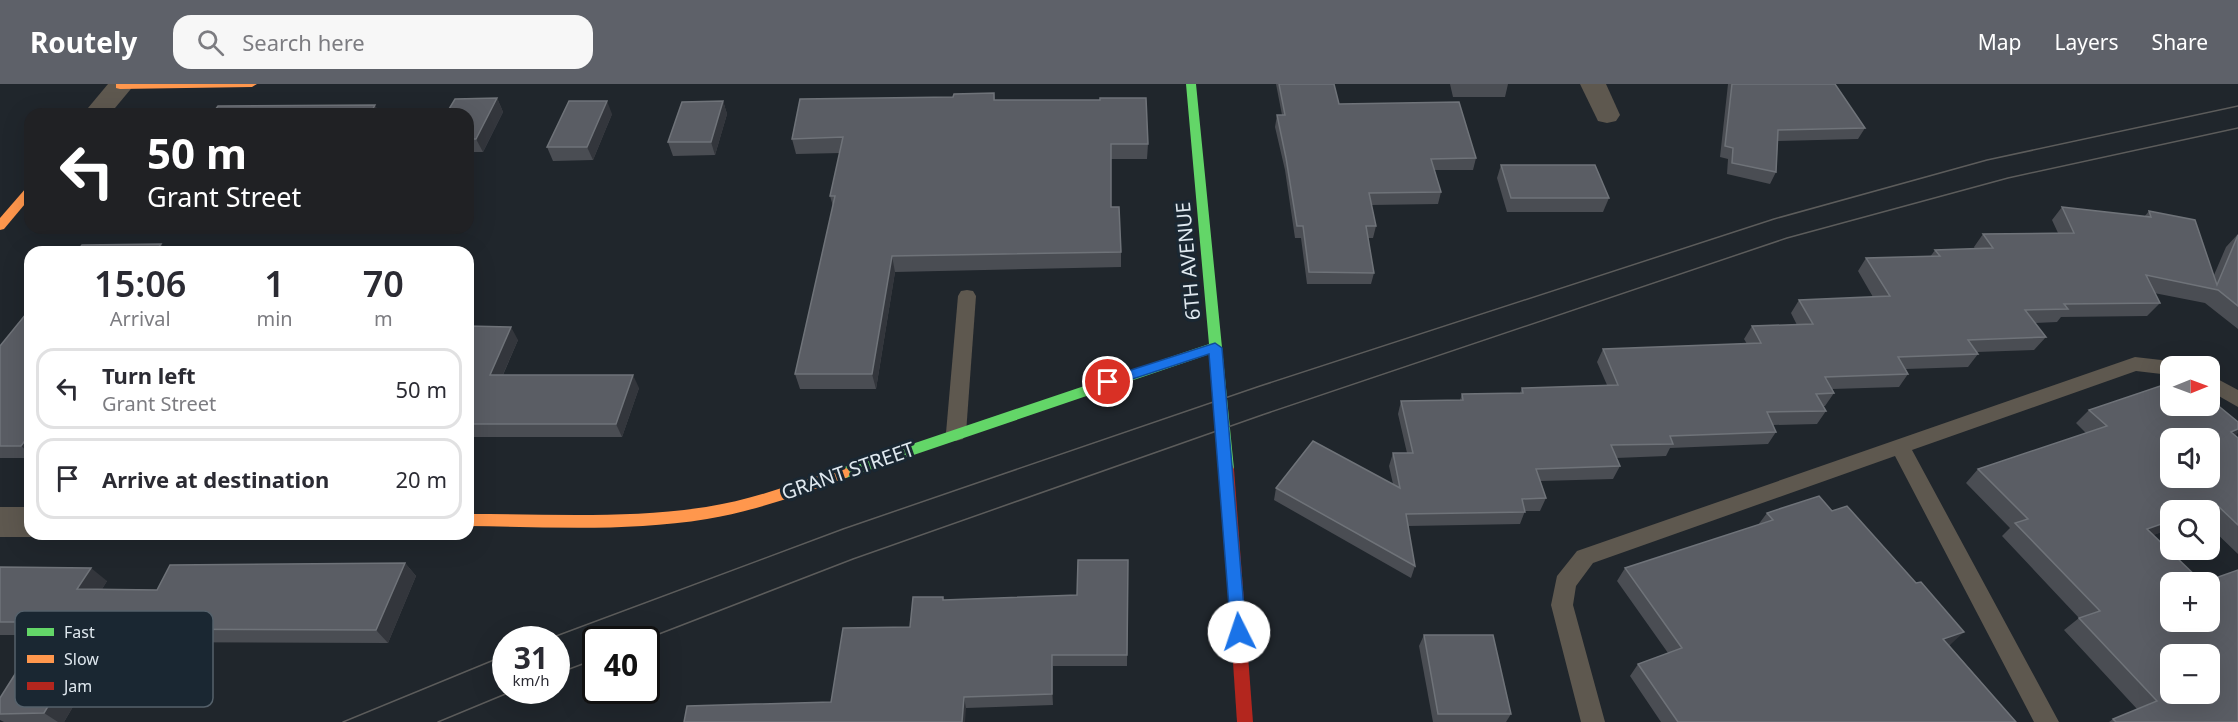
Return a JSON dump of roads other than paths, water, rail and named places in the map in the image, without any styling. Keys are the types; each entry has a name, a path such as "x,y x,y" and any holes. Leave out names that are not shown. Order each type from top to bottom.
{"street":[{"path":"101,108 121,85 252,84"},
{"name":"6TH AVENUE","path":"1191,84 1245,722"},
{"path":"1593,84 1607,115"},
{"path":"0,226 24,198"},
{"name":"GRANT STREET","path":"474,520 630,519 706,513 779,496 956,433 1215,348"},
{"path":"0,522 24,522"}],"lane":[{"path":"956,433 967,296"},
{"path":"1593,722 1562,605 1565,583 1585,557 2135,364 2160,367"},
{"path":"2220,388 2238,400"},
{"path":"1900,447 2048,722"}],"tram line":[{"path":"570,631 843,529 1260,386 1774,219 1987,160 2238,106"},
{"path":"660,634 853,559 1262,415 1787,238 2008,178 2238,128"},
{"path":"343,722 492,661"},
{"path":"570,669 582,664"},
{"path":"438,722 492,700"}]}
